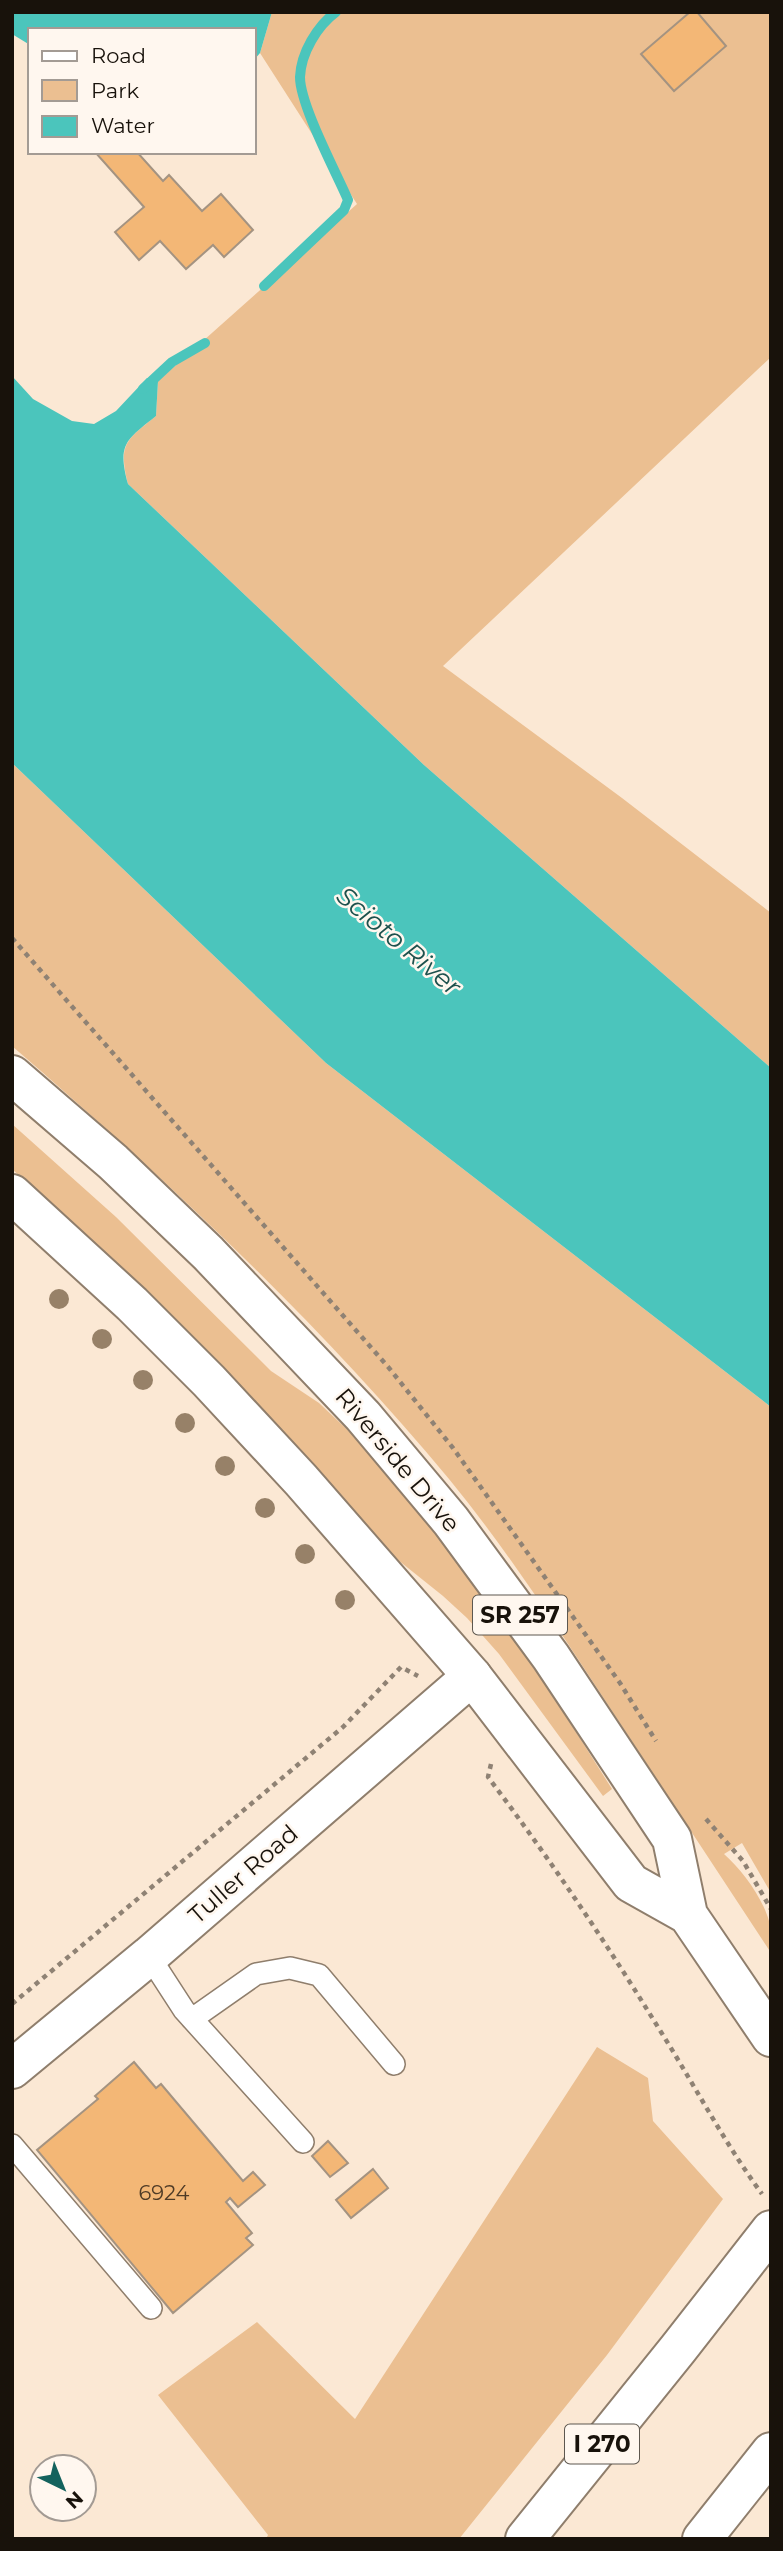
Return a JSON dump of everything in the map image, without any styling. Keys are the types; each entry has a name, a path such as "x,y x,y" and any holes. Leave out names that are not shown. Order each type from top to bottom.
{"main road":[{"name":"Riverside Drive","path":"12,1075 113,1162 208,1253 363,1416 451,1521 551,1657 672,1839 688,1914 771,2037"},
{"name":"Riverside Drive","path":"12,1194 132,1304 209,1381 301,1480 472,1676 631,1883 688,1914"},
{"name":"Tuller Road","path":"12,2069 149,1956 472,1676"},
{"name":"I 270","path":"525,2539 678,2349 767,2214"},
{"path":"702,2539 768,2455"}],"lane":[{"path":"149,1956 192,2019 303,2143"},
{"path":"192,2019 256,1974 290,1968 319,1975 394,2064"},
{"path":"12,2145 151,2308"}],"path":[{"path":"12,2004 343,1727 401,1667 420,1676"},
{"path":"492,1759 488,1777 595,1927 662,2033 767,2214"}],"green space":[{"path":"272,12 771,12 771,357 443,666 622,798 771,913 771,1068 424,765 128,484 124,460 127,444 156,416 158,381 357,204 260,53"},
{"path":"12,763 326,1063 771,1407 771,1893 742,1843 724,1854 747,1879 765,1909 771,1930 771,1953 552,1620 492,1534 449,1479 347,1364 240,1254 127,1148 12,1046"},
{"path":"12,1124 116,1217 271,1371 319,1403 353,1435 444,1543 547,1686 612,1789 603,1796 499,1654 467,1618 388,1552 151,1298 12,1169"},
{"path":"597,2047 648,2078 653,2121 723,2199 607,2355 459,2539 266,2539 268,2535 158,2395 257,2322 355,2419"}],"water":[{"path":"12,12 272,12 260,53 256,58 256,28 28,28 28,44 12,34"},
{"name":"Scioto River","path":"12,376 33,399 72,421 94,424 116,411 147,378 158,381 156,416 137,431 124,451 128,484 424,765 771,1068 771,1407 326,1063 12,763"}],"building":[{"path":"690,12 697,12 726,46 674,91 641,54"},
{"path":"97,154 139,154 163,181 169,175 202,211 221,194 253,230 224,257 213,245 186,269 160,241 139,260 115,232 144,207"},
{"path":"134,2062 156,2088 161,2084 243,2181 253,2172 265,2185 238,2207 230,2198 226,2202 252,2233 246,2238 253,2245 173,2313 37,2150 98,2099 95,2096"},
{"path":"328,2141 348,2163 330,2177 312,2156"},
{"path":"373,2169 388,2188 351,2218 336,2200"}],"waterway":[{"path":"264,286 344,210 348,200 312,121 300,77 303,59 311,41 322,25 336,12"},
{"path":"143,389 172,362 205,343"}]}
